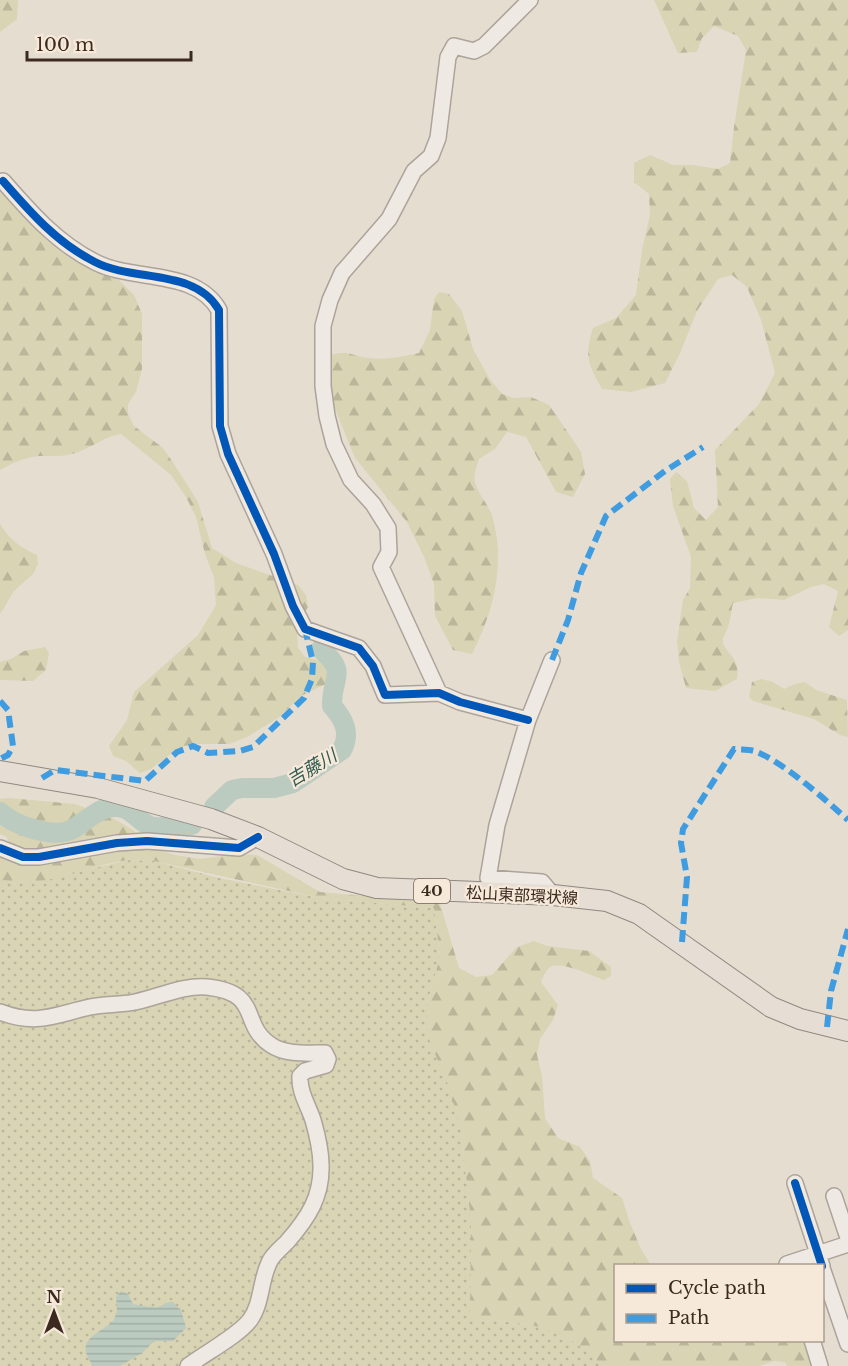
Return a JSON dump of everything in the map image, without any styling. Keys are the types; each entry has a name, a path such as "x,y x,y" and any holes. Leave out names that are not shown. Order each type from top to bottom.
{"main road":[{"name":"松山東部環状線","path":"0,771 98,788 211,819 258,837 343,879 377,888 553,895 607,901 639,914 771,1007 800,1019 848,1031"}],"street":[{"path":"439,693 381,567 388,552 388,528 373,504 351,480 334,444 323,386 323,326 330,300 342,273 388,219 414,171 431,156 438,138 448,57 454,46 474,51 484,46 530,0"},
{"path":"3,181 58,239 97,264 183,283 201,290 213,299 219,310 220,426 228,454 274,554 293,606 305,629 359,648 374,666 385,695 439,693 460,702 528,720"},
{"path":"552,660 528,720 497,825 488,878 542,882 553,895"},
{"path":"0,848 23,857 39,857 117,843 147,841 239,848 258,837"},
{"path":"0,1012 26,1019 49,1018 92,1006 135,1002 170,991 204,987 225,990 240,997 261,1036 271,1046 285,1051 325,1053 328,1059 326,1065 305,1071 300,1076 299,1086 313,1120 319,1146 320,1191 315,1203 304,1222 272,1259 251,1319 242,1329 188,1366"},
{"path":"795,1183 821,1262"},
{"path":"834,1196 848,1238"},
{"path":"787,1264 821,1262 848,1244"},
{"path":"824,1271 848,1344"},
{"path":"812,1342 820,1366"}],"green space":[{"path":"0,0 18,0 17,19 0,32"},
{"path":"654,0 848,0 848,630 839,636 829,627 838,591 824,584 811,587 784,600 757,598 733,603 723,644 736,664 737,679 715,691 686,688 679,662 677,641 683,600 690,588 691,557 673,506 670,479 676,472 687,481 694,508 706,520 718,507 715,450 759,404 775,373 761,320 747,287 732,275 718,279 697,311 665,383 631,392 602,389 593,373 588,353 593,328 616,318 636,295 642,250 650,215 649,194 634,182 634,163 650,155 673,165 718,169 730,163 746,50 738,36 714,26 702,38 697,52 678,53"},
{"path":"0,186 20,208 89,251 134,295 142,314 142,369 136,392 128,404 128,414 134,426 163,448 198,502 212,548 236,563 298,585 306,595 308,607 297,627 298,648 305,657 322,661 327,674 326,684 301,696 278,718 247,737 229,744 191,744 176,750 151,769 140,773 126,761 113,756 109,746 127,720 134,692 198,635 216,605 214,577 205,554 196,517 186,497 171,475 121,434 73,454 29,458 0,470"},
{"path":"439,292 449,294 462,311 473,349 489,378 502,394 514,398 531,397 549,405 581,452 585,474 573,497 556,492 526,437 507,432 495,449 479,459 475,480 478,491 492,515 498,551 498,569 492,604 472,654 453,650 435,616 434,584 407,522 355,458 331,399 331,355 345,353 384,359 419,353 430,330 434,299"},
{"path":"0,524 16,542 37,555 38,564 33,574 14,591 0,614"},
{"path":"45,647 49,653 46,670 33,681 0,680 0,662 11,659 24,651"},
{"path":"761,679 773,682 784,689 805,682 816,690 847,700 848,737 840,735 814,719 753,701 749,697 752,682"},
{"path":"0,799 75,804 111,817 133,830 148,847 175,855 200,859 237,854 257,855 320,892 440,903 459,968 476,977 492,975 517,947 534,941 547,946 589,951 611,967 611,976 604,980 557,965 548,969 541,982 558,1005 553,1020 540,1039 537,1055 542,1076 545,1118 558,1138 580,1147 590,1161 593,1178 622,1198 641,1249 650,1264 614,1264 614,1342 804,1342 812,1366 787,1366 785,1362 774,1361 760,1366 602,1366 572,1341 557,1333 526,1324 470,1320 471,1222 461,1129 448,1085 428,1037 428,1000 440,957 434,908 320,898 154,861 114,862 49,880 33,882 0,879 0,857 4,858 9,846 7,837 0,834"},
{"path":"129,860 154,861 219,878 320,898 434,908 440,957 428,1000 461,1128 471,1222 471,1320 517,1323 552,1330 574,1340 602,1366 0,1366 0,879 33,882"}],"shaded area":[{"path":"121,1291 128,1294 133,1304 156,1307 173,1302 181,1310 186,1328 173,1341 154,1341 142,1353 120,1366 93,1366 88,1357 87,1344 94,1335 114,1320 117,1310 116,1297"}],"waterway":[{"name":"吉藤川","path":"214,807 232,790 274,788 293,783 342,750 346,738 345,726 332,706 337,670 321,649"},
{"name":"吉藤川","path":"0,812 15,822 35,830 56,833 73,829 96,813 115,807 127,809 143,822 154,827 192,825"}],"marked path":[{"path":"552,660 568,620 581,573 606,516 665,471 703,447"},
{"path":"42,778 55,770 145,781 177,752 193,746 208,753 240,751 253,747 304,698 312,679 313,662 305,629"},
{"path":"0,701 8,710 13,746 8,755 0,759"},
{"path":"682,942 687,877 681,843 683,829 734,749 754,751 780,764 848,820"},
{"path":"827,1027 831,991 848,929"}],"cycle path":[{"path":"3,181 45,226 81,254 110,268 162,278 195,288 208,297 219,310 220,426 228,454 274,554 293,606 305,629 359,648 373,666 385,695 439,693 460,702 528,720"},
{"path":"0,848 23,857 39,857 117,843 147,841 239,848 258,837"},
{"path":"795,1183 821,1264"}]}
